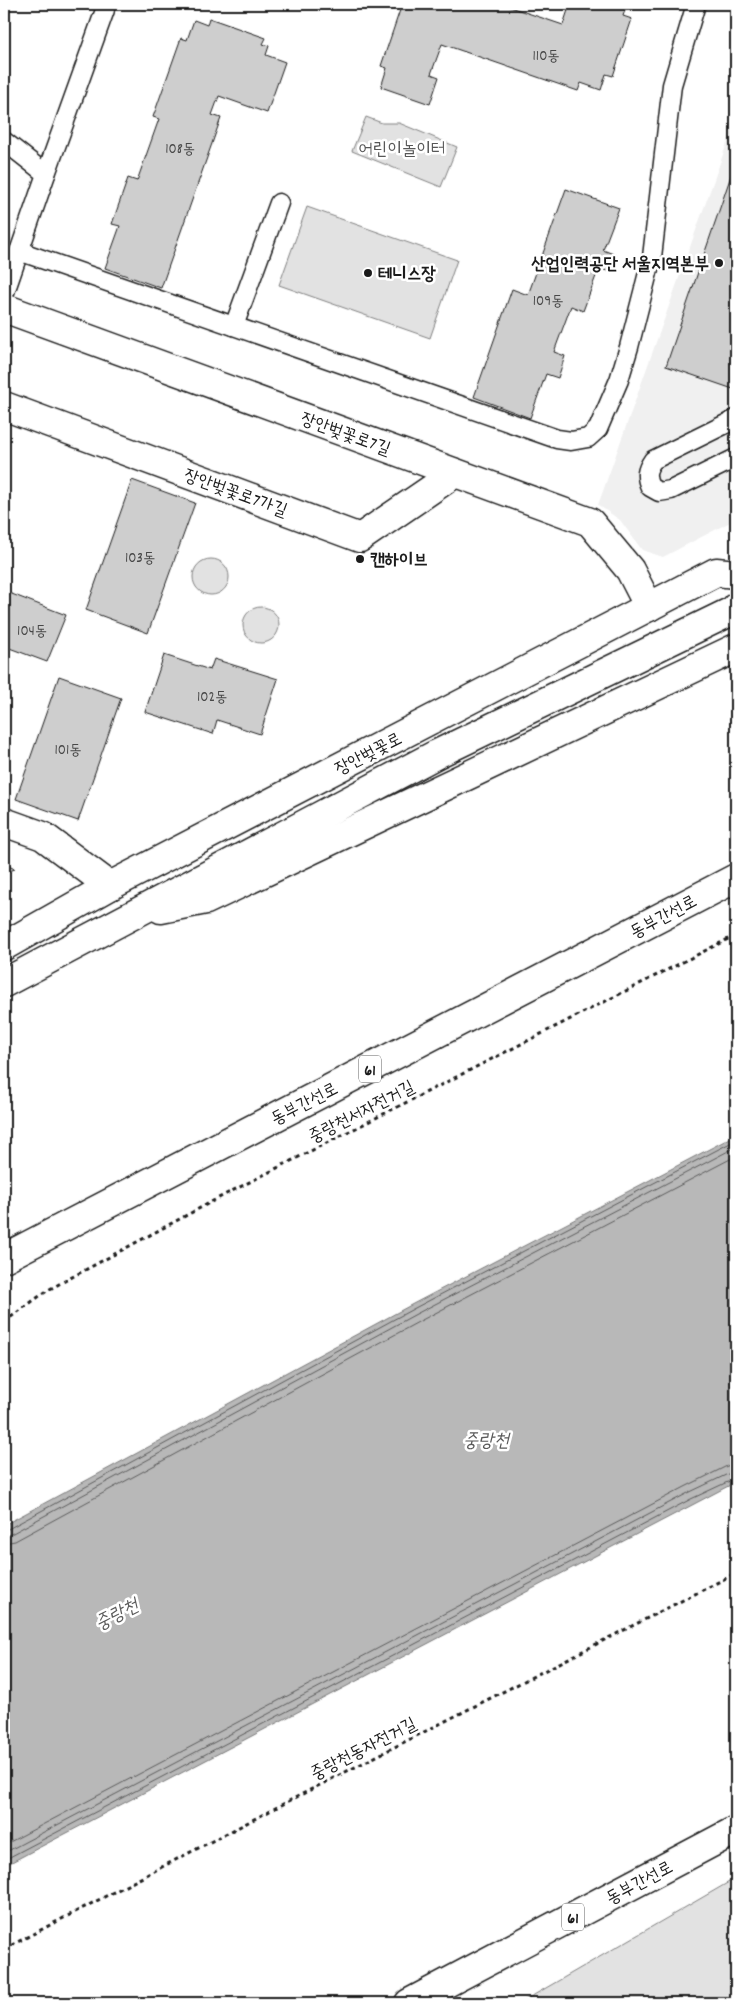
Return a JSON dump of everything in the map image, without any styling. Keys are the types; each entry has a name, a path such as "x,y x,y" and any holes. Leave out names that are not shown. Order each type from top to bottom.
{"main road":[{"name":"장안벚꽃로7길","path":"4,308 590,522 630,570 649,607"},
{"name":"장안벚꽃로7가길","path":"4,406 360,538 455,473"},
{"name":"장안벚꽃로","path":"4,946 110,886 716,572 736,574"},
{"name":"장안벚꽃로","path":"4,983 437,754 726,615 736,607"},
{"path":"135,913 206,900 736,648"},
{"path":"4,822 43,836 110,886"},
{"name":"동부간선로","path":"4,1258 736,878"},
{"path":"4,1250 47,1236"},
{"name":"동부간선로","path":"409,2003 736,1830"}],"lane":[{"path":"19,252 557,439 572,441 588,438 598,429 619,380 645,287 652,257 672,85 696,4"},
{"path":"4,295 105,10"},
{"path":"4,141 46,174"},
{"path":"234,326 279,203"},
{"path":"736,419 653,460 647,468 646,479 650,487 659,492 671,490 736,458"}],"path":[{"name":"중랑천서자전거길","path":"4,1322 48,1290 226,1194 736,936"},
{"name":"중랑천동자전거길","path":"4,1950 323,1784 736,1573"}],"shaded area":[{"path":"736,118 736,519 663,557 642,550 620,520 598,505"}],"green space":[{"name":"어린이놀이터","path":"366,117 382,123 399,123 457,147 441,187 352,151"},
{"name":"테니스장","path":"307,207 457,260 430,338 279,285"},
{"path":"211,559 223,565 229,577 223,589 211,595 199,589 193,577 199,565"},
{"path":"261,607 273,613 279,625 273,637 261,643 249,637 243,625 249,613"},
{"path":"736,1878 736,2003 520,2003"}],"water":[{"name":"중랑천","path":"736,1135 736,1482 4,1866 4,1525 411,1305"}],"building":[{"path":"402,4 505,4 563,25 570,4 627,4 623,16 632,19 613,76 606,74 601,90 581,83 578,91 442,44 431,74 439,77 430,104 381,87 387,68 381,66"},
{"path":"209,18 266,38 263,44 269,46 266,55 285,62 267,113 219,96 212,115 221,118 161,288 105,268 120,226 112,224 128,178 137,181 159,119 153,117 181,38 187,40 194,20 207,25"},
{"name":"산업인력공단 서울지역본부","path":"736,161 736,390 666,366"},
{"path":"566,189 619,208 603,250 616,255 610,272 599,268 583,311 571,306 554,352 565,356 558,378 546,374 530,418 474,397 512,289 528,295"},
{"path":"132,480 195,503 148,633 86,610"},
{"path":"4,591 66,615 47,662 4,646"},
{"path":"164,655 210,670 214,659 278,679 260,734 217,720 213,734 145,712"},
{"path":"59,676 121,698 78,821 16,799"},
{"path":"4,864 15,869 4,873"}],"place":[{"name":"산업인력공단 서울지역본부","path":"719,263"},
{"name":"테니스장","path":"368,273"},
{"name":"캔하이브","path":"360,559"}]}
